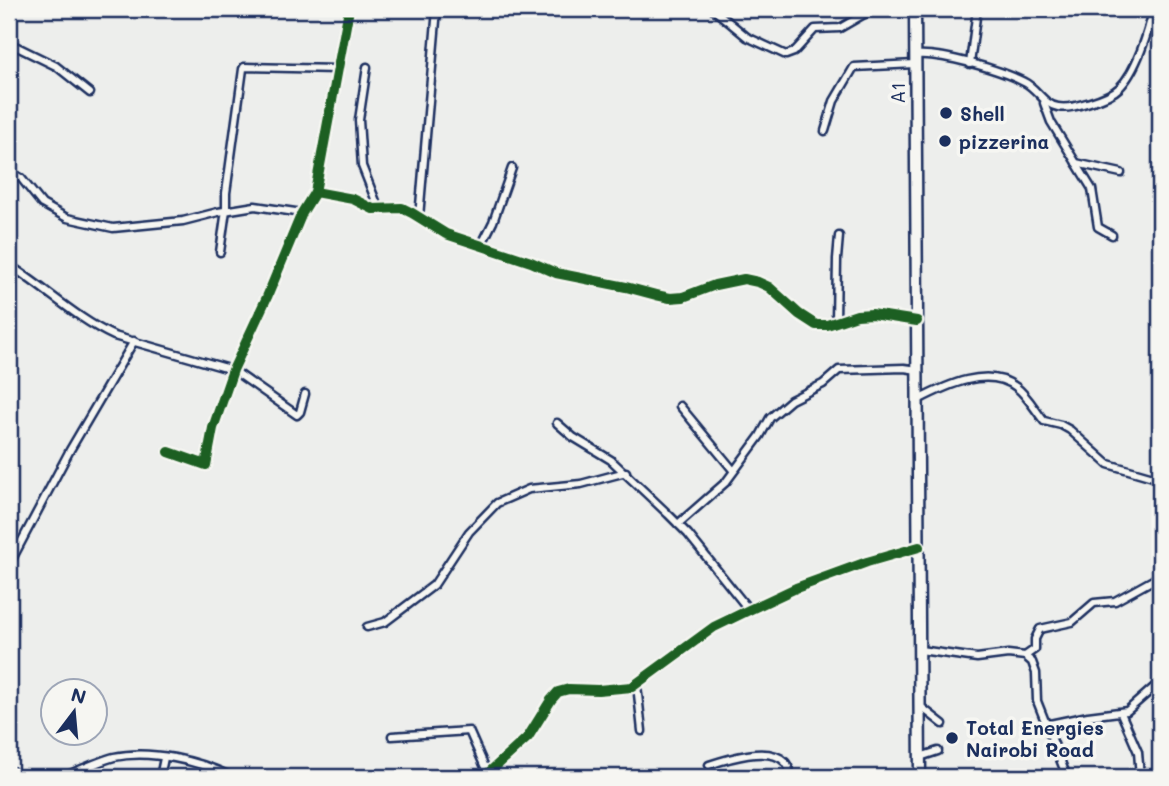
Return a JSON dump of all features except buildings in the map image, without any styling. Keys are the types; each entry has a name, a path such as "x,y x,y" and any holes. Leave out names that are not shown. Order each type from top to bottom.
{"highway":[{"name":"A1","path":"915,9 920,777"}],"street":[{"path":"169,452 206,465 213,428 233,370 302,213 315,192 349,9"},
{"path":"419,217 436,45 437,9"},
{"path":"713,9 747,37 786,55 794,52 816,29 840,28 873,9"},
{"path":"970,65 977,9"},
{"path":"825,131 834,101 854,67 915,60 930,54 1025,82 1049,104 1059,108 1102,98 1119,88 1129,75 1153,9"},
{"path":"9,43 56,66 90,93"},
{"path":"220,253 244,66 337,69"},
{"path":"367,67 359,120 362,166 379,209"},
{"path":"1041,94 1051,122 1092,189 1098,227 1112,235"},
{"path":"1076,163 1121,173"},
{"path":"481,246 512,168"},
{"path":"11,174 21,178 42,204 67,218 113,228 183,221 255,206 302,213"},
{"path":"315,192 340,195 379,209 401,208 446,234 568,276 670,298 744,279 758,282 779,295 809,322 822,326 857,315 872,314 917,321"},
{"path":"836,322 839,236"},
{"path":"9,265 38,283 100,330 233,370 297,415 305,394"},
{"path":"9,565 70,450 134,341"},
{"path":"678,524 726,482 779,409 801,393 823,384 834,372 849,368 918,370"},
{"path":"918,400 947,385 967,380 1003,380 1019,388 1044,421 1070,430 1108,464 1160,480"},
{"path":"680,406 733,470"},
{"path":"557,423 573,438 626,472 678,524 749,610"},
{"path":"367,627 385,622 434,585 469,531 502,500 513,498 528,489 581,484 626,472"},
{"path":"392,736 469,731 486,775 528,737 558,692 569,689 626,689 637,685 676,653 749,610 796,588 867,562 919,547"},
{"path":"1025,656 1035,649 1035,639 1040,629 1072,622 1094,603 1115,601 1160,574"},
{"path":"920,650 976,658 1008,654 1025,656 1036,673 1037,701 1067,777"},
{"path":"1045,725 1088,716 1121,713 1160,681"},
{"path":"637,685 642,731"},
{"path":"920,706 943,724"},
{"path":"1121,713 1139,752 1138,777 1157,777"},
{"path":"920,757 938,751"},
{"path":"709,765 750,754 767,755 780,758 788,764 791,777"},
{"path":"63,777 117,757 144,755 196,762 232,777"},
{"path":"160,777 164,758"},
{"path":"9,769 21,777"}],"cycle path":[{"path":"169,452 206,465 213,428 233,370 302,213 315,192 349,9"},
{"path":"315,192 353,199 373,209 402,208 446,234 556,273 656,295 683,297 715,285 744,279 769,287 799,314 816,325 827,325 857,315 872,314 917,321"},
{"path":"484,777 528,737 558,692 569,689 632,687 714,627 796,588 867,562 919,547"}],"place":[{"name":"Shell","path":"946,113"},
{"name":"pizzerina","path":"945,141"},
{"name":"Total Energies Nairobi Road","path":"952,738"}]}
